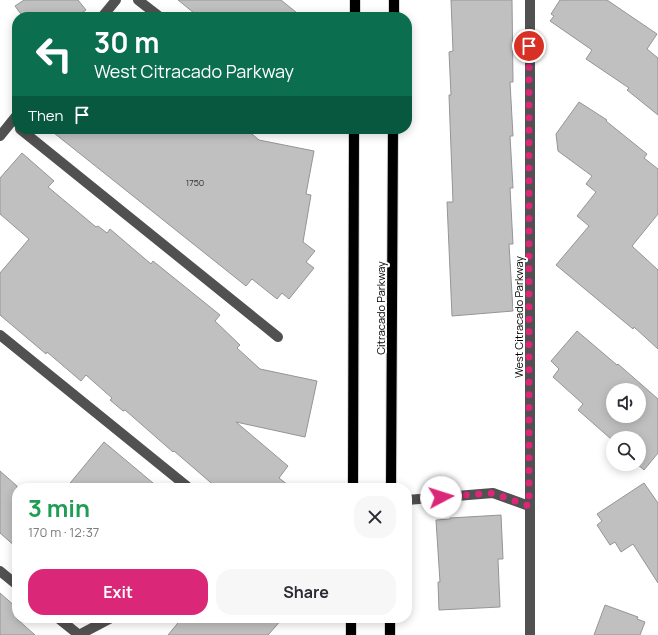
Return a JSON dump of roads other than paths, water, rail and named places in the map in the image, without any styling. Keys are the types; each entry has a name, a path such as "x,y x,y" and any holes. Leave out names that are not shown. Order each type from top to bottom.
{"main road":[{"path":"355,0 355,12"},
{"path":"394,0 394,12"},
{"path":"352,483 354,134"},
{"name":"Citracado Parkway","path":"390,483 393,134"},
{"path":"351,623 351,635"},
{"path":"390,623 390,635"}],"street":[{"path":"106,12 116,0"},
{"path":"138,0 154,12"},
{"name":"West Citracado Parkway","path":"530,0 530,635"},
{"path":"1,134 12,124"},
{"path":"26,134 278,337"},
{"path":"0,335 183,483"},
{"path":"412,500 493,493 529,506"},
{"path":"0,571 12,581"},
{"path":"64,623 79,635 102,623"}]}
